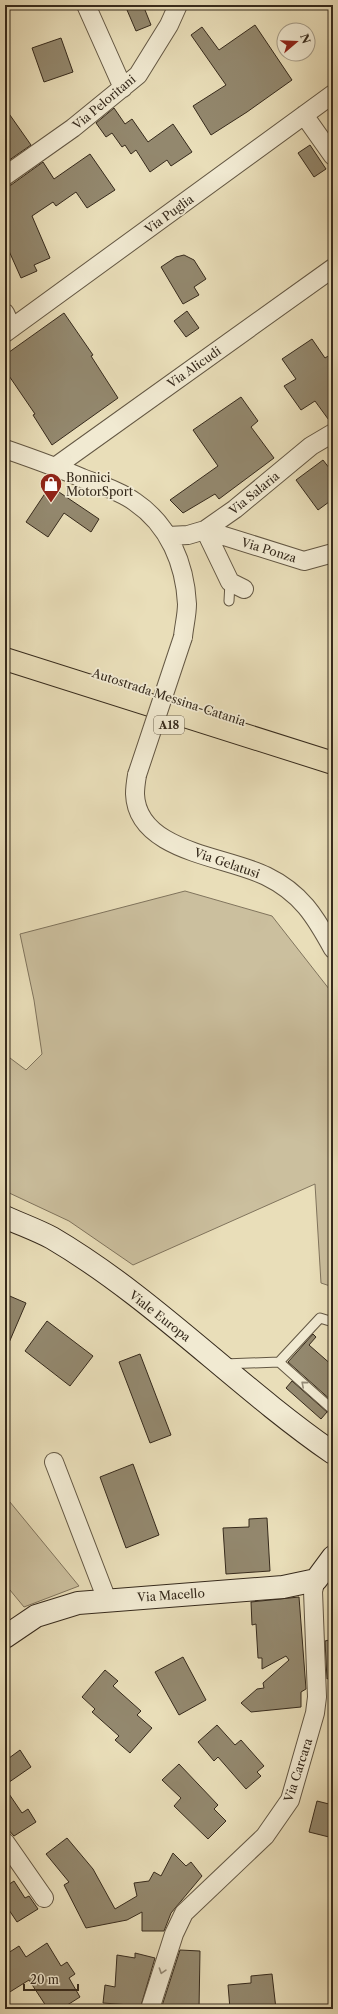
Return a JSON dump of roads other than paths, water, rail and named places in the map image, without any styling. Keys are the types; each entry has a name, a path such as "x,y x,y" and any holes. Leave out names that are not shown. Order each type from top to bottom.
{"highway":[{"name":"Autostrada Messina-Catania","path":"5,645 333,748"},
{"path":"5,659 333,763"},
{"name":"A18","path":"5,673 333,777"}],"main road":[{"name":"Viale Europa","path":"5,1217 50,1238 86,1260 153,1309 304,1433"},
{"path":"304,1433 333,1452"},
{"path":"304,1433 333,1470"},
{"path":"316,1580 333,1557"},
{"name":"Via Macello","path":"5,1637 36,1616 56,1608 78,1603 283,1587 316,1580"}],"street":[{"path":"86,5 123,88"},
{"name":"Via Peloritani","path":"5,176 73,128 138,74 170,25 178,5"},
{"name":"Via Puglia","path":"7,325 333,94"},
{"path":"304,115 333,156"},
{"name":"Via Alicudi","path":"54,467 333,268"},
{"name":"Via Salaria","path":"168,536 188,535 205,530 236,509 311,446 333,433"},
{"path":"5,449 112,489 135,501 154,518 168,536"},
{"path":"205,530 237,585"},
{"name":"Via Ponza","path":"205,530 304,561 333,553"},
{"name":"Via Gelatusi","path":"168,536 178,556 184,576 187,605 183,637 137,775 135,794 138,809 146,824 159,836 175,845 266,876 286,888 304,902 316,917 333,949"},
{"path":"54,1462 107,1600"},
{"name":"Via Carcara","path":"150,2009 174,1934 184,1913 265,1836 290,1800 315,1713 317,1697 313,1591 316,1580"},
{"path":"5,1842 44,1898"}],"lane":[{"path":"229,601 237,585"},
{"path":"279,1362 320,1318 333,1322"},
{"path":"220,1364 279,1362 333,1410"}],"place":[{"name":"Bonnici MotorSport","path":"51,504"}]}
